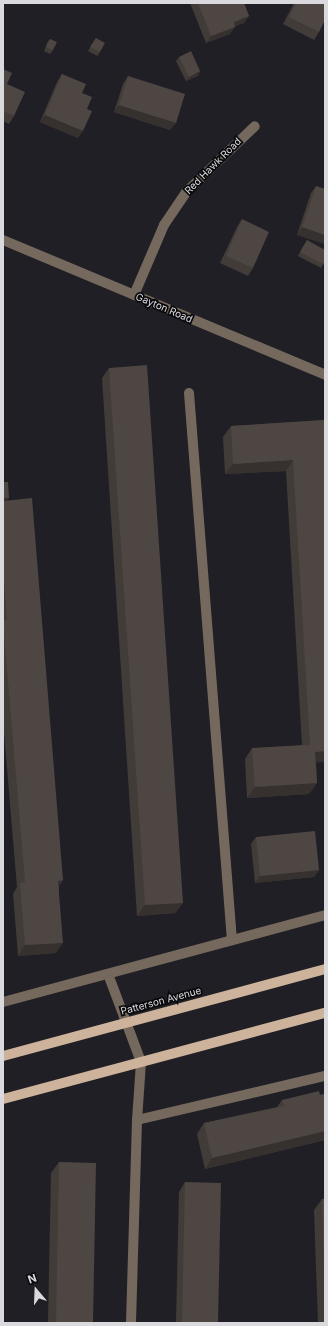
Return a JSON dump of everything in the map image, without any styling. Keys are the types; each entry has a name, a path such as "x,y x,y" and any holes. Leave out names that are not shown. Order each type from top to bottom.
{"main road":[{"name":"Patterson Avenue","path":"3,1056 325,969"},
{"path":"3,1099 325,1013"}],"street":[{"name":"Red Hawk Road","path":"134,295 164,225 186,192 255,126"},
{"name":"Gayton Road","path":"3,240 325,375"},
{"path":"189,393 232,940"},
{"path":"3,1002 325,915"},
{"path":"108,974 141,1062 137,1120 131,1323"},
{"path":"137,1120 325,1076"}],"building":[{"path":"198,3 244,3 249,16 234,22 235,27 211,36"},
{"path":"296,3 325,3 325,20 319,32 289,17"},
{"path":"96,38 105,43 100,52 90,47"},
{"path":"50,39 57,42 53,50 46,47"},
{"path":"191,51 200,71 189,77 179,57"},
{"path":"3,69 12,73 7,84 25,92 14,116 3,111"},
{"path":"62,74 86,84 82,93 92,97 87,109 92,111 83,131 45,115"},
{"path":"128,76 185,94 176,123 119,105"},
{"path":"316,186 325,189 325,235 302,227"},
{"path":"242,219 269,232 253,268 226,256"},
{"path":"307,240 325,250 325,261 323,264 300,252"},
{"path":"147,365 183,903 145,905 109,368"},
{"path":"325,420 325,751 315,752 317,783 255,787 252,748 310,745 293,460 233,464 231,426"},
{"path":"3,482 8,482 9,498 3,498"},
{"path":"32,498 63,880 58,881 63,943 25,945 20,883 25,882 3,622 7,620 3,568 3,501"},
{"path":"315,831 319,870 260,876 256,837"},
{"path":"319,1091 320,1095 325,1094 325,1131 212,1158 204,1123 284,1106 282,1100"},
{"path":"59,1162 96,1163 93,1323 56,1323"},
{"path":"185,1182 221,1183 218,1323 182,1323"},
{"path":"322,1199 325,1199 325,1302"}]}
